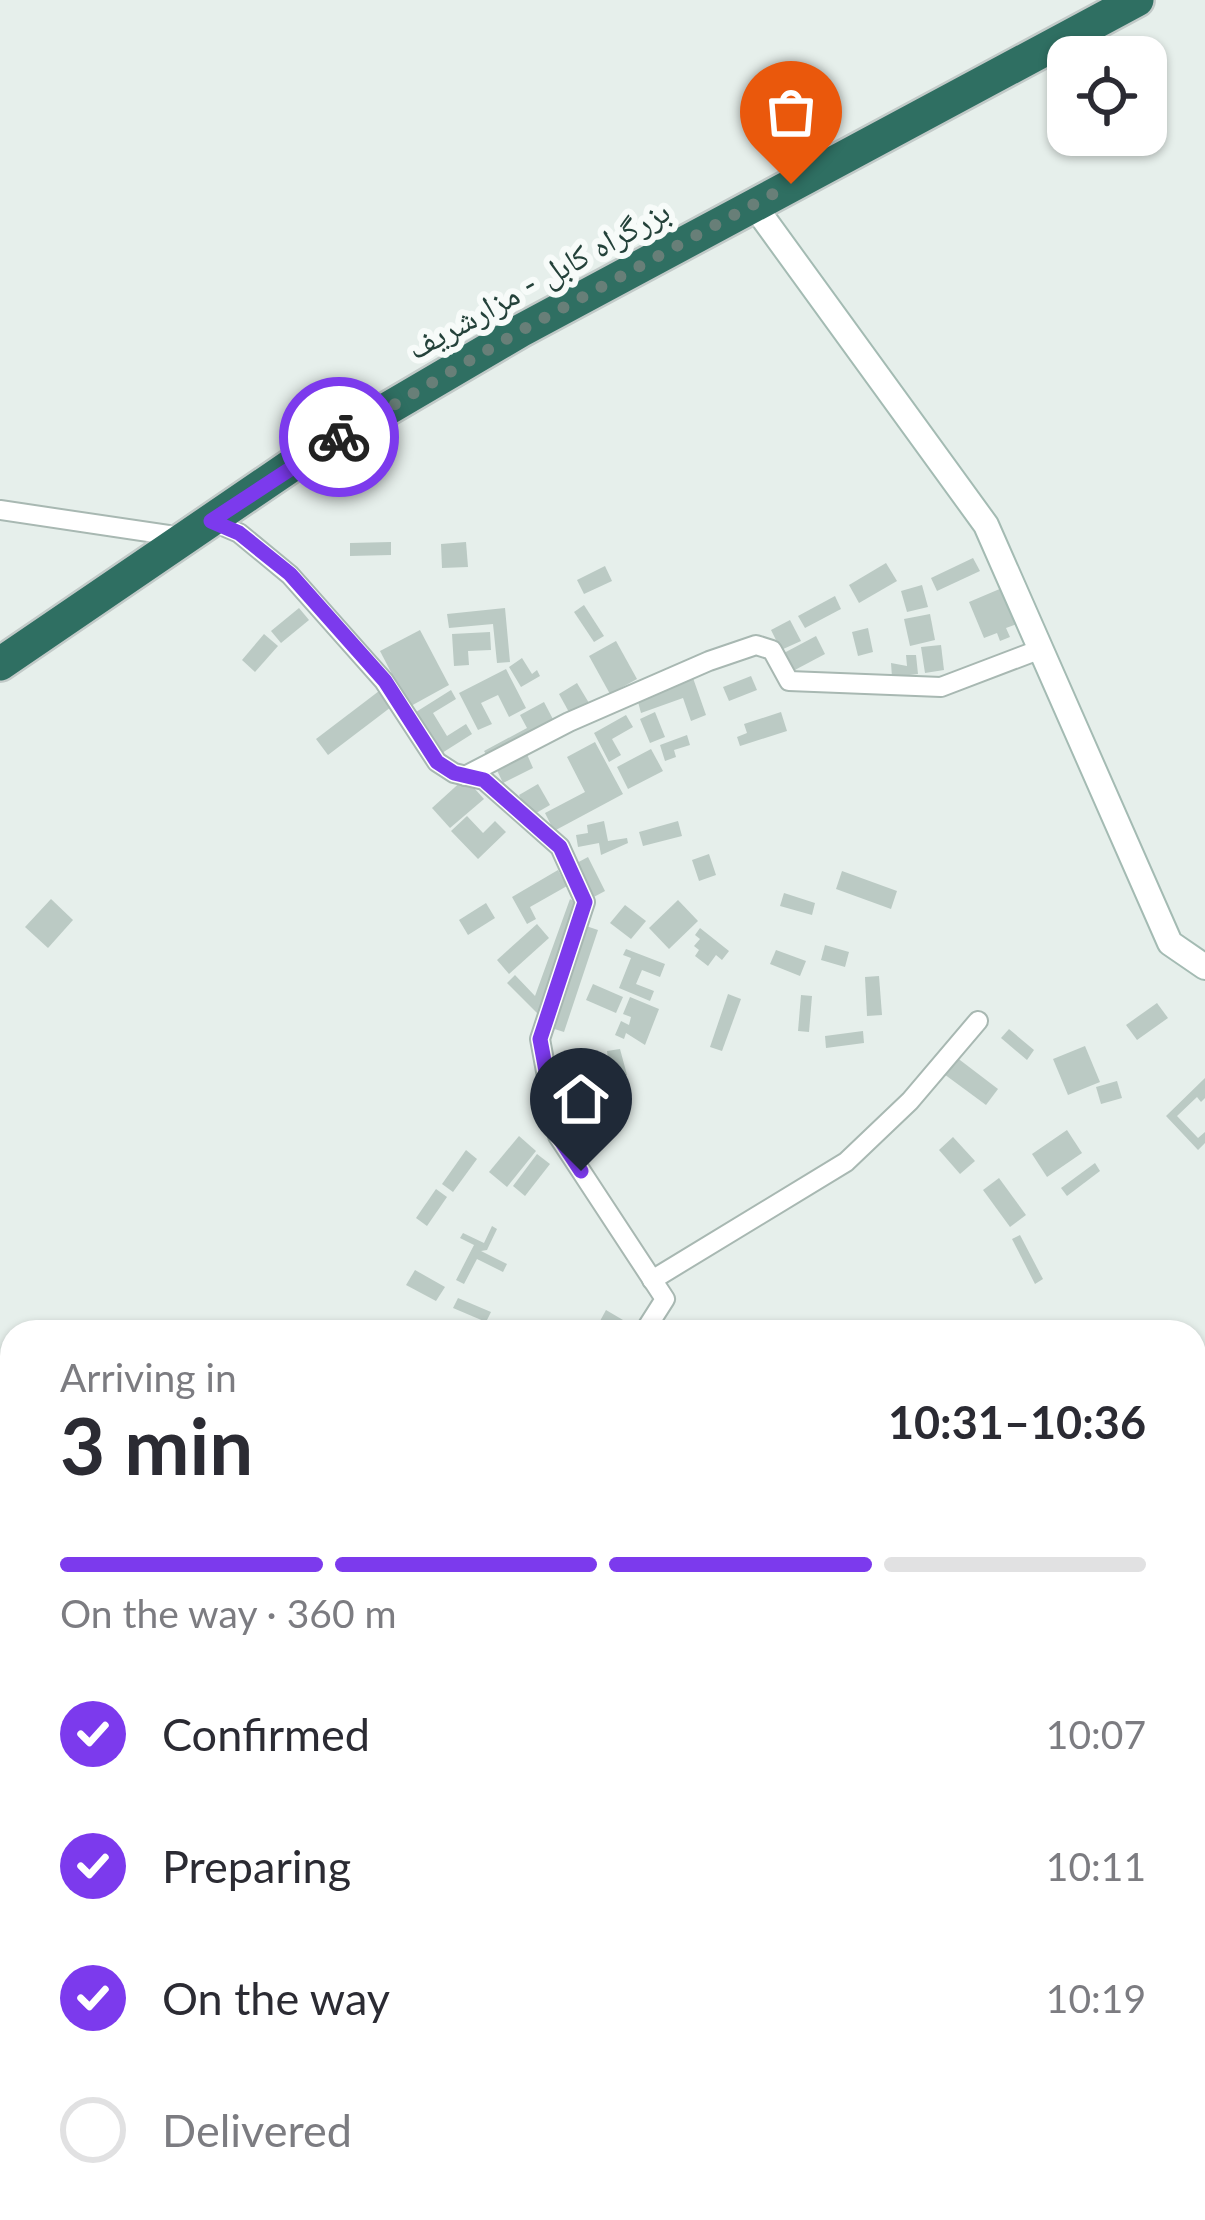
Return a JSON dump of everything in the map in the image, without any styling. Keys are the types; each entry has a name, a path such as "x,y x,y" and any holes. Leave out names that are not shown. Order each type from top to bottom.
{"highway":[{"name":"بزرگراه کابل - مزارشریف","path":"0,664 295,464 500,343 1137,0"}],"street":[{"path":"753,204 986,525 1170,943 1205,967"},
{"path":"0,510 239,533 290,574 385,681 437,762 484,780 560,847 585,902 540,1039 558,1136 664,1300 652,1320"},
{"path":"465,776 589,713 756,645 772,650 789,681 941,687 1041,649"},
{"path":"652,1280 846,1162 910,1101 978,1021"}],"building":[{"path":"391,542 391,555 350,556 350,543"},
{"path":"466,542 468,567 442,568 441,544"},
{"path":"973,558 980,571 937,591 931,578"},
{"path":"886,563 897,581 859,603 849,585"},
{"path":"605,566 612,581 584,594 577,580"},
{"path":"922,585 928,607 907,612 901,591"},
{"path":"1002,588 1017,624 1006,628 1010,637 1000,641 997,633 984,638 969,602"},
{"path":"835,596 841,609 805,628 798,616"},
{"path":"584,605 604,636 594,642 574,612"},
{"path":"299,608 309,620 281,643 271,631"},
{"path":"505,608 510,662 497,663 493,624 449,628 447,614"},
{"path":"930,614 935,640 910,646 904,619"},
{"path":"790,620 801,641 781,650 771,630"},
{"path":"868,628 873,652 858,656 852,632"},
{"path":"420,630 449,685 409,707 380,651"},
{"path":"490,632 491,650 468,651 469,665 454,666 452,634"},
{"path":"264,634 278,646 255,672 242,660"},
{"path":"816,636 825,654 793,671 784,653"},
{"path":"616,641 637,679 610,694 589,656"},
{"path":"941,645 944,670 925,673 921,647"},
{"path":"906,655 916,655 918,674 892,677 891,663 907,666"},
{"path":"522,658 532,674 537,670 540,676 521,687 509,667"},
{"path":"506,669 526,708 509,717 498,695 481,703 492,724 478,730 459,693"},
{"path":"751,676 757,690 729,701 723,687"},
{"path":"693,678 706,715 691,721 683,698 641,713 637,698"},
{"path":"577,683 589,703 570,714 559,694"},
{"path":"383,688 395,704 328,755 316,739"},
{"path":"451,690 456,699 433,713 447,736 466,724 472,734 442,753 416,712"},
{"path":"544,702 555,723 489,759 484,751 527,728 520,715"},
{"path":"655,712 665,737 650,743 640,719"},
{"path":"781,712 787,731 740,746 737,737 747,733 744,724"},
{"path":"626,715 633,727 612,739 621,755 609,762 594,733"},
{"path":"687,735 690,745 674,750 676,757 665,761 660,745"},
{"path":"595,742 623,794 554,831 545,813 585,792 567,757"},
{"path":"651,749 663,771 628,789 617,767"},
{"path":"526,752 533,768 503,783 495,766"},
{"path":"465,778 484,799 450,828 432,808"},
{"path":"538,784 550,805 531,816 519,795"},
{"path":"467,816 483,833 495,821 506,832 478,859 451,831"},
{"path":"604,821 608,841 627,838 628,843 601,855 599,843 578,847 576,835 588,833 587,825"},
{"path":"678,821 682,836 643,846 639,832"},
{"path":"709,854 716,875 699,881 692,860"},
{"path":"588,857 605,891 590,899 573,865"},
{"path":"558,870 567,886 530,907 536,919 527,924 512,897"},
{"path":"842,871 897,891 891,909 836,889"},
{"path":"784,893 815,903 812,915 780,906"},
{"path":"51,899 73,920 48,948 25,927"},
{"path":"570,899 578,904 540,1016 507,983 515,975 535,996"},
{"path":"678,900 698,921 669,949 649,928"},
{"path":"486,903 495,918 468,935 459,920"},
{"path":"625,905 646,921 631,939 610,923"},
{"path":"537,924 549,938 509,974 497,960"},
{"path":"583,925 598,930 564,1032 548,1027"},
{"path":"700,928 729,951 722,960 716,955 708,966 695,956 699,950 694,946 700,939 695,935"},
{"path":"825,945 849,952 845,967 821,960"},
{"path":"626,949 665,964 660,977 642,970 636,984 654,991 650,1001 619,988 631,958 623,955"},
{"path":"776,950 806,961 800,976 770,964"},
{"path":"879,976 882,1015 867,1016 865,977"},
{"path":"593,984 623,997 616,1013 586,1000"},
{"path":"728,994 741,999 722,1051 710,1047"},
{"path":"801,995 812,996 809,1032 798,1031"},
{"path":"630,997 659,1009 645,1045 626,1033 624,1039 615,1035 621,1021 629,1025 631,1017 623,1014"},
{"path":"1157,1003 1168,1018 1137,1040 1126,1025"},
{"path":"1009,1029 1034,1050 1027,1060 1001,1038"},
{"path":"863,1031 864,1043 826,1048 825,1036"},
{"path":"1085,1046 1100,1082 1068,1095 1053,1059"},
{"path":"620,1049 627,1075 600,1078 598,1060 608,1059 607,1051"},
{"path":"956,1057 998,1089 986,1105 944,1074"},
{"path":"1205,1078 1205,1098 1201,1102 1197,1097 1177,1116 1198,1138 1205,1132 1205,1143 1198,1150 1166,1116"},
{"path":"1117,1081 1122,1098 1101,1104 1096,1087"},
{"path":"1067,1130 1082,1153 1047,1177 1032,1154"},
{"path":"519,1136 536,1151 507,1187 489,1172"},
{"path":"953,1137 975,1161 960,1174 939,1150"},
{"path":"466,1150 477,1159 453,1192 442,1184"},
{"path":"537,1154 550,1164 525,1196 513,1186"},
{"path":"1095,1163 1100,1171 1067,1196 1061,1188"},
{"path":"999,1178 1026,1215 1010,1227 983,1190"},
{"path":"436,1189 447,1197 427,1226 416,1218"},
{"path":"492,1226 497,1229 487,1250 481,1251 507,1264 503,1272 477,1259 464,1284 456,1280 474,1245 460,1238 463,1233 484,1243"},
{"path":"1020,1235 1043,1279 1035,1284 1012,1239"},
{"path":"415,1270 445,1287 436,1301 406,1285"},
{"path":"458,1298 491,1312 487,1320 481,1320 453,1308"},
{"path":"606,1310 623,1320 601,1320"}],"way so far":[{"path":"339,437 520,331 791,184"}],"route":[{"path":"339,437 211,521 239,533 290,574 385,681 437,762 454,773 484,780 560,847 585,902 540,1039 558,1136 581,1171"}]}
